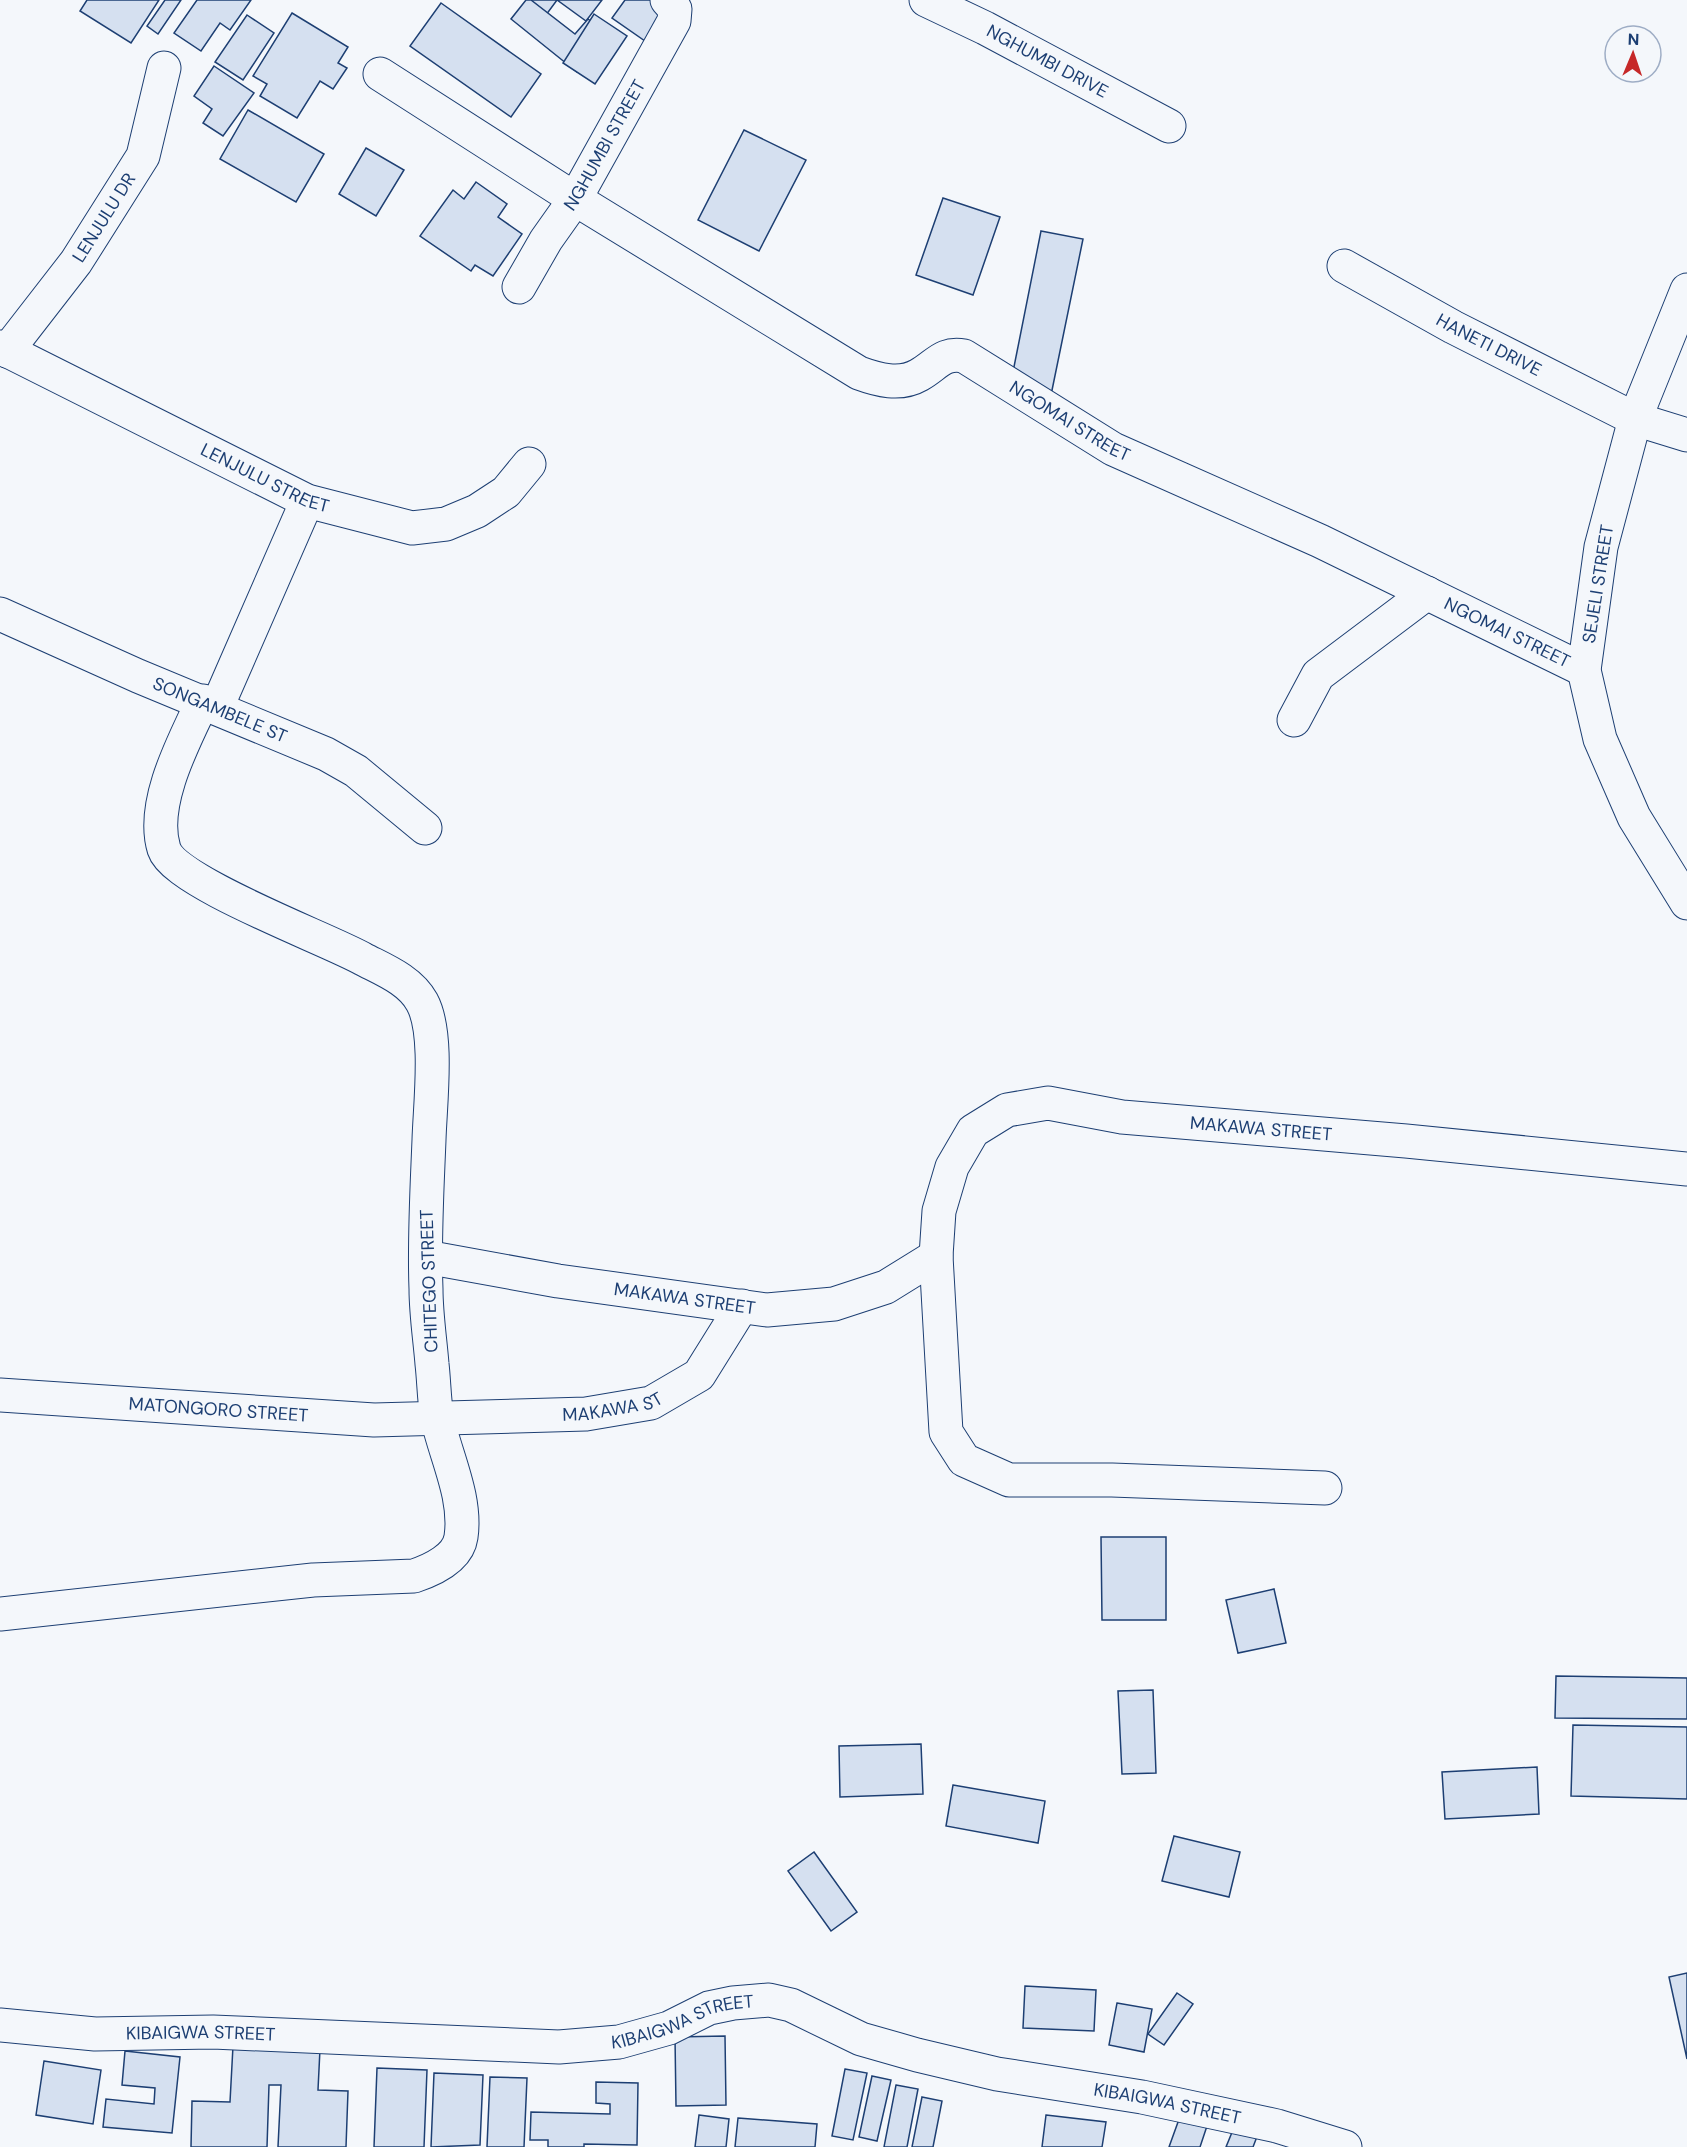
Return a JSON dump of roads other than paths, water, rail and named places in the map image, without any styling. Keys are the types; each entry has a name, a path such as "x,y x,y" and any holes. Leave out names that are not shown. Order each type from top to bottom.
{"street":[{"name":"NGHUMBI STREET","path":"519,287 546,240 575,199 674,21 675,9 667,0"},
{"name":"NGHUMBI DRIVE","path":"926,0 985,28 1169,126"},
{"name":"LENJULU DR","path":"4,349 76,262 143,156 164,68"},
{"name":"NGOMAI STREET","path":"380,74 575,199 859,373 875,379 907,381 920,375 942,357 952,354 964,356 1113,449 1320,541 1584,670"},
{"name":"HANETI DRIVE","path":"1344,266 1453,327 1635,419 1687,435"},
{"name":"SEJELI STREET","path":"1687,290 1635,419 1601,547 1584,670 1600,739 1634,817 1687,903"},
{"name":"LENJULU STREET","path":"4,349 307,501 412,528 446,524 477,510 506,492 529,464"},
{"name":"CHITEGO STREET","path":"0,1614 313,1580 414,1576 428,1571 449,1557 461,1539 459,1505 437,1416 426,1292 432,1069 429,1021 426,1010 415,990 396,977 356,955 221,892 182,867 166,853 162,830 168,784 179,752 210,704 307,501"},
{"path":"1294,720 1318,675 1427,593"},
{"name":"SONGAMBELE ST","path":"0,614 326,754 383,791 425,828"},
{"name":"MAKAWA STREET","path":"1325,1488 1112,1480 1009,1479 964,1460 946,1432 936,1256 939,1211 952,1167 973,1131 1006,1110 1048,1103 1122,1117 1418,1142 1687,1169"},
{"name":"MAKAWA STREET","path":"426,1257 558,1281 767,1310 834,1304 886,1287 936,1256"},
{"name":"MAKAWA ST","path":"437,1416 586,1413 651,1403 699,1375 742,1306"},
{"name":"MATONGORO STREET","path":"0,1395 311,1417 374,1420 437,1416"},
{"name":"KIBAIGWA STREET","path":"0,2025 95,2034 213,2032 558,2047 619,2042 669,2028 709,2008 733,2002 769,2000 791,2005 861,2039 918,2055 997,2074 1142,2097 1277,2126 1345,2147"}]}
